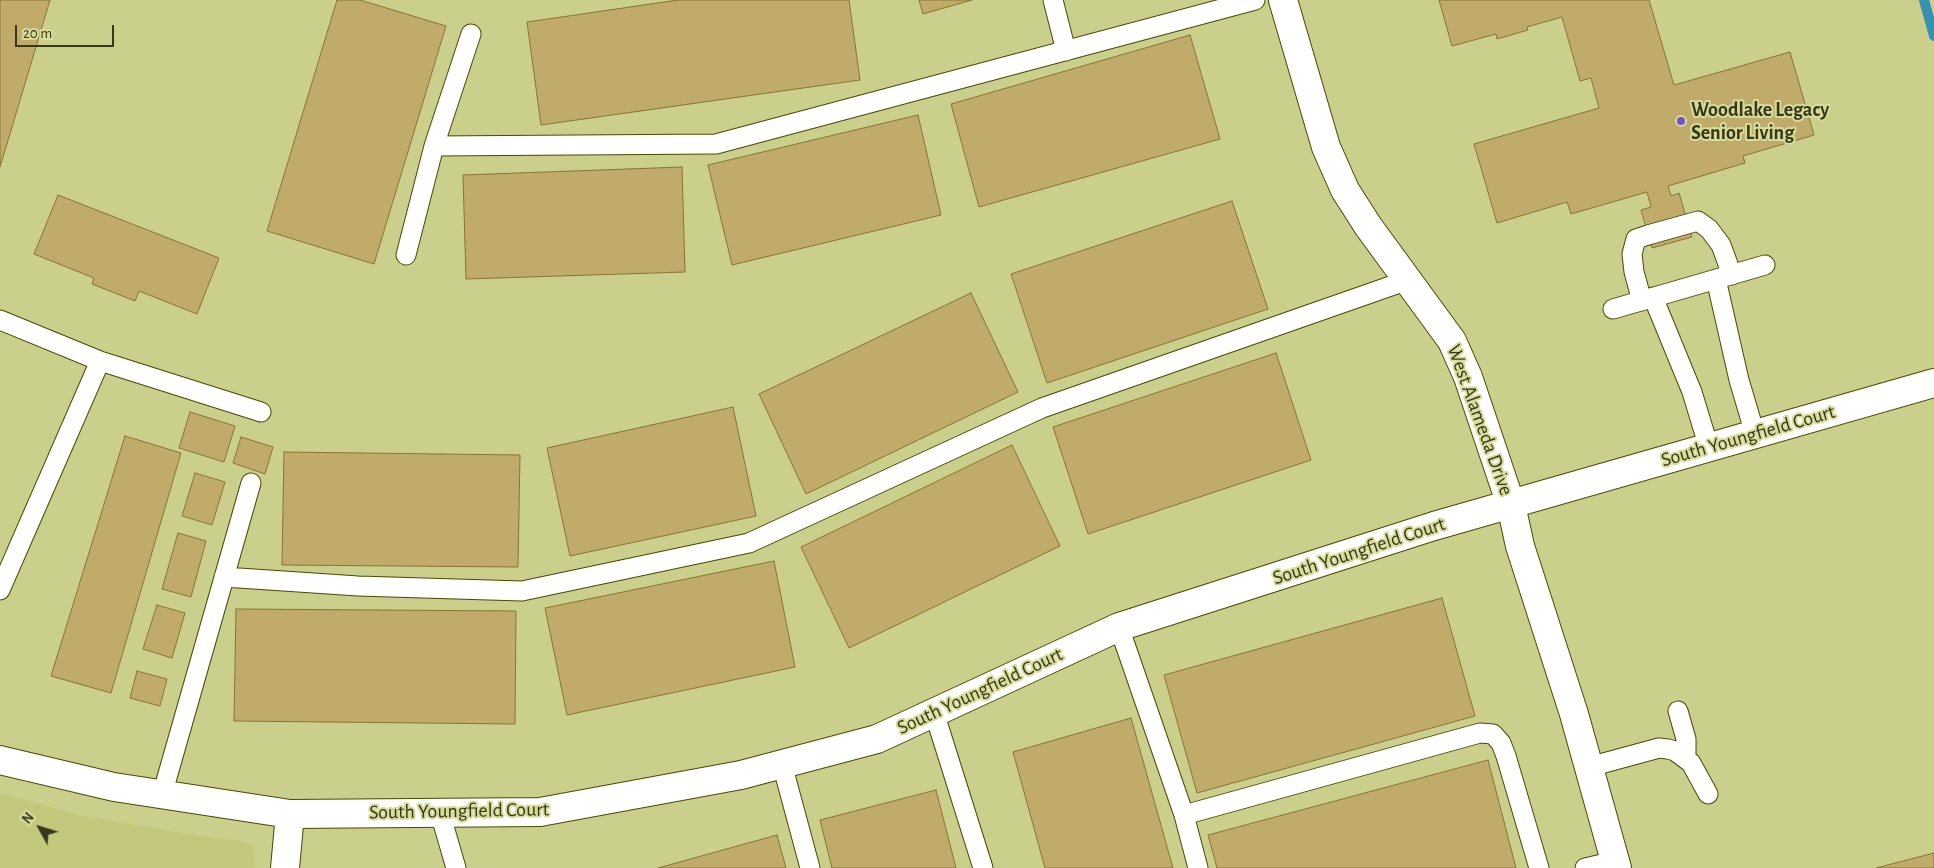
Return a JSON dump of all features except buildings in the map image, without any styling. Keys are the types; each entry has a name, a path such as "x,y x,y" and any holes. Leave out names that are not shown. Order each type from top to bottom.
{"street":[{"name":"West Alameda Drive","path":"1283,0 1326,147 1345,190 1363,219 1452,341 1468,377 1511,505 1520,546 1574,714 1616,864"},
{"name":"South Youngfield Court","path":"0,760 114,787 290,814 540,812 741,775 877,739 1119,627 1434,526 1934,383"},
{"path":"285,868 290,814"}],"lane":[{"path":"1052,0 1066,51"},
{"path":"434,146 716,144 1255,0"},
{"path":"406,255 434,146 471,34"},
{"path":"1709,448 1692,392 1634,272 1632,254 1636,239 1648,235 1698,221 1710,229 1721,245 1739,380 1755,434"},
{"path":"1613,309 1765,265"},
{"path":"224,577 358,586 522,591 748,542 1042,408 1408,280"},
{"path":"0,320 100,361 261,412"},
{"path":"0,590 100,361"},
{"path":"162,795 251,483"},
{"path":"1119,627 1184,814 1198,868"},
{"path":"1678,711 1686,739 1686,758"},
{"path":"934,712 983,868"},
{"path":"1184,814 1480,733 1493,734 1501,743 1506,756 1539,868"},
{"path":"1589,767 1659,748 1668,749 1686,758 1696,770 1708,794"},
{"path":"782,764 810,868"},
{"path":"440,813 456,868"},
{"path":"1586,868 1616,864"}],"shaded area":[{"path":"0,793 79,815 206,837 239,840 253,846 255,868 0,868"}],"waterway":[{"path":"1924,0 1934,36"}],"place":[{"name":"Woodlake Legacy Senior Living","path":"1681,121"}]}
